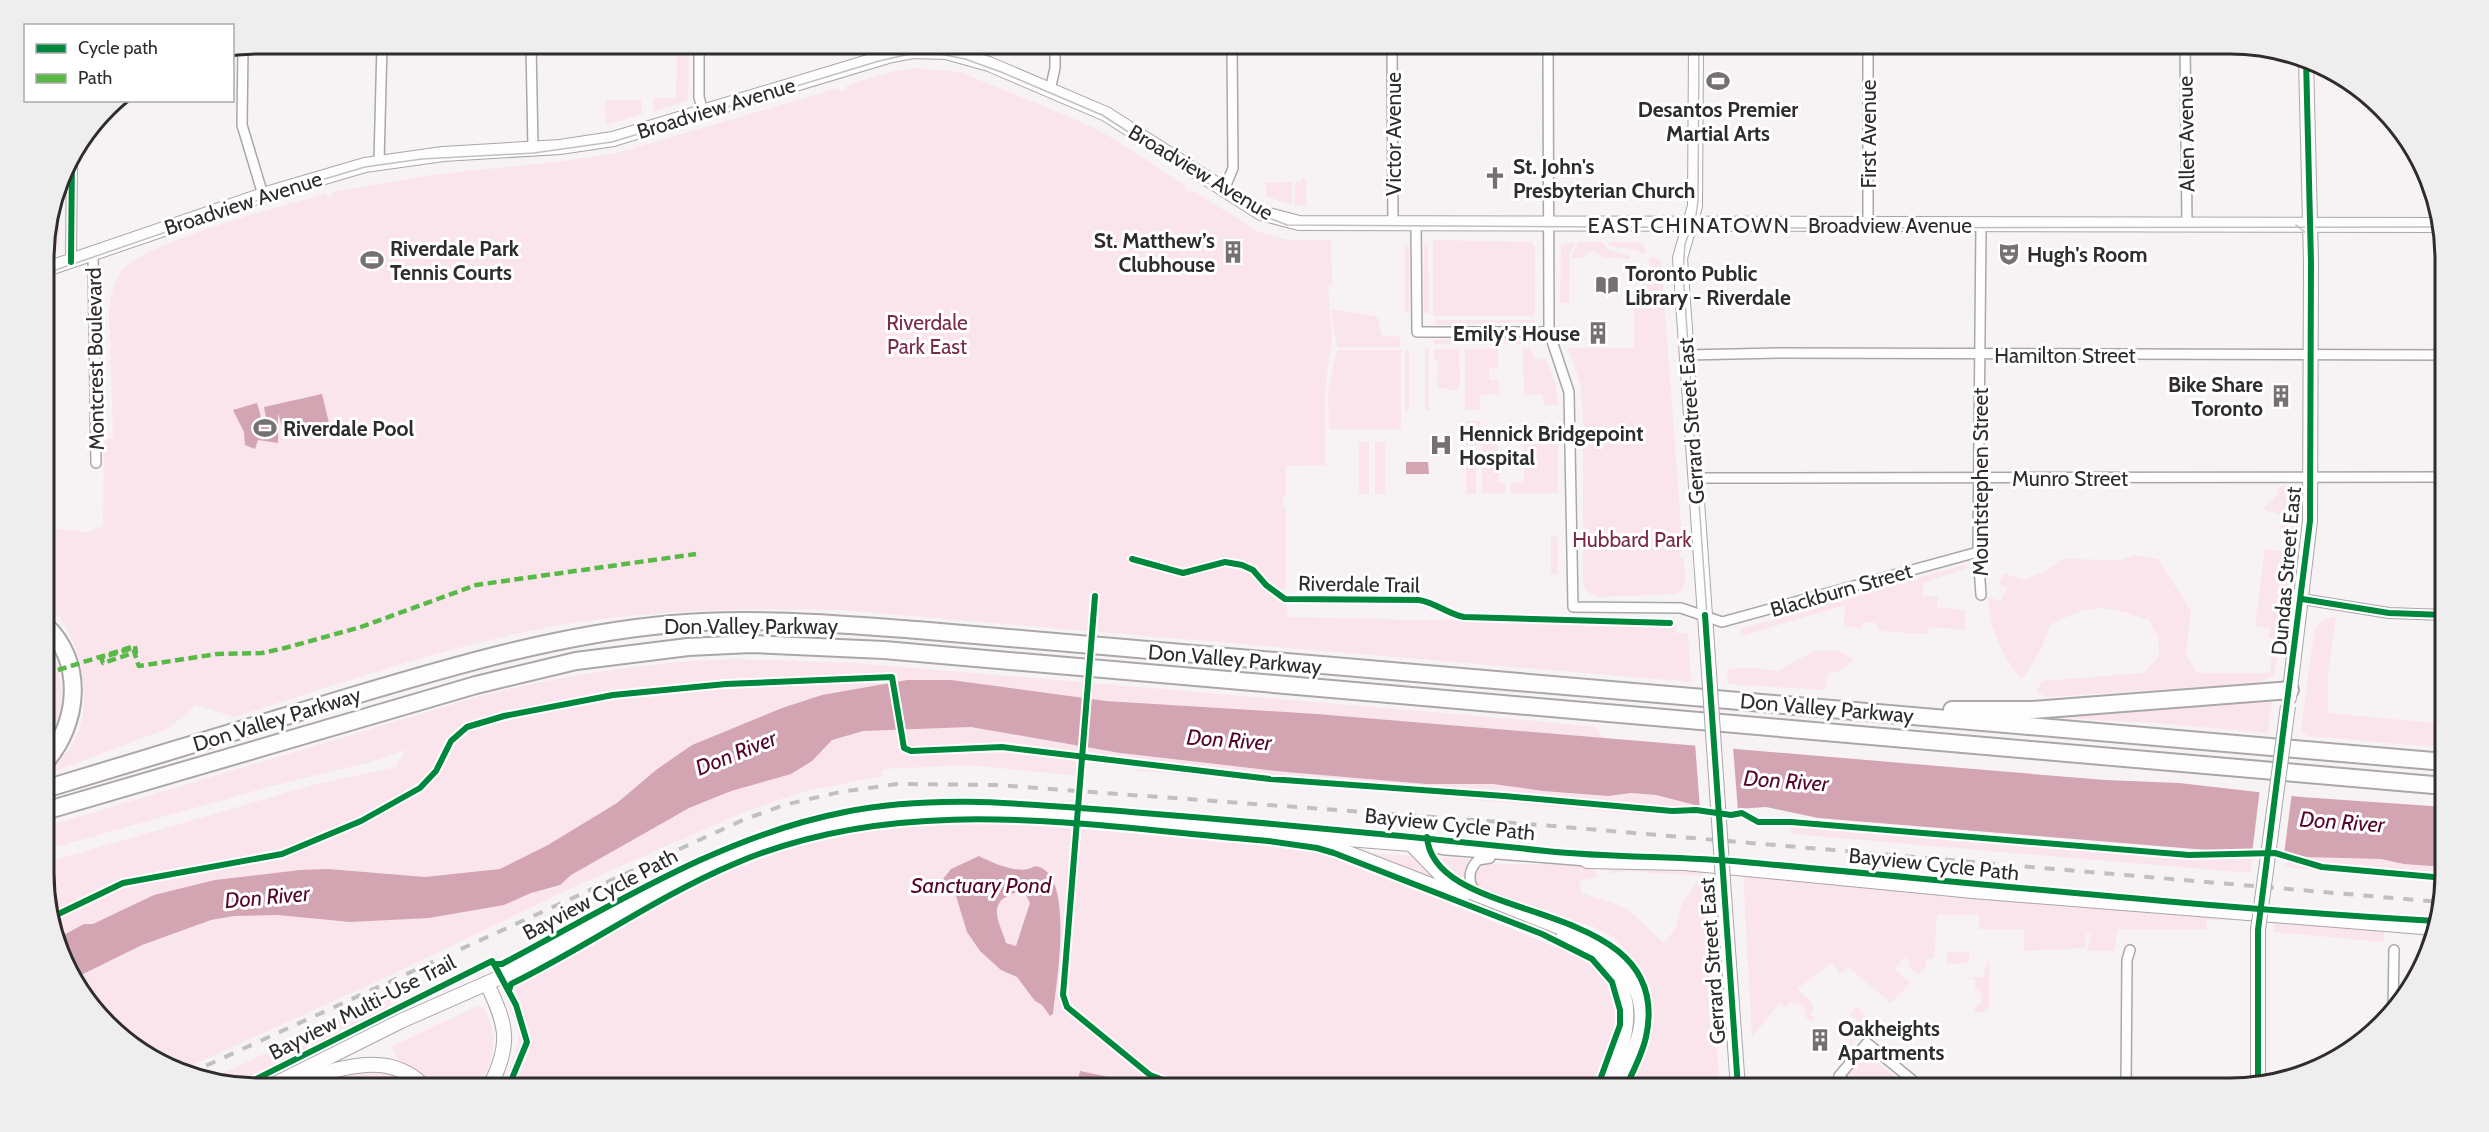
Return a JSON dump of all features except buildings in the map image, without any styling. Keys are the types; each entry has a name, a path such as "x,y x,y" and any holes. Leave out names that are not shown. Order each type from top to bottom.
{"highway":[{"name":"Don Valley Parkway","path":"54,786 441,669 546,643 673,624 814,623 917,630 2435,761"},
{"path":"54,636 64,649 73,688 72,711 67,731 54,749"},
{"name":"Don Valley Parkway","path":"54,809 236,754 530,671 627,653 751,644 884,650 2435,785"},
{"path":"1902,715 1953,710 2033,710 2289,698"}],"main road":[{"name":"Broadview Avenue","path":"54,267 263,195 379,162 443,154 533,150 613,139 895,54"},
{"name":"Broadview Avenue","path":"955,54 976,59 1116,120 1260,213 1282,220 1393,224 2432,225"},
{"name":"Gerrard Street East","path":"1696,54 1695,202 1680,258 1737,1078"},
{"name":"Dundas Street East","path":"2258,1076 2258,930 2308,550 2311,477 2311,355 2306,69"},
{"path":"289,1078 401,1021 487,984 647,898 750,848 795,833 879,814 963,809 1411,844 1442,876 1482,898 1587,938 1603,946 1623,965 1636,988 1641,1013 1641,1029 1621,1078"},
{"path":"1295,834 1335,847 1520,919 1593,952 1608,966 1622,986 1627,1014 1621,1045 1609,1078"},
{"path":"1587,861 1685,863 1973,891 2428,927"},
{"path":"487,984 501,1012 506,1040 493,1078"},
{"path":"309,1078 358,1065 399,1068 417,1078"}],"street":[{"path":"243,54 242,125 263,195"},
{"path":"379,162 382,54"},
{"path":"531,54 533,150"},
{"path":"699,54 699,97 703,112"},
{"path":"875,54 876,59"},
{"path":"1050,90 1055,68 1055,54"},
{"path":"1224,190 1233,168 1232,54"},
{"name":"Victor Avenue","path":"1392,54 1393,224"},
{"path":"1416,224 1417,332 1549,332 1548,54"},
{"name":"First Avenue","path":"1868,54 1868,225"},
{"name":"Allen Avenue","path":"2185,54 2187,225"},
{"path":"71,262 72,176"},
{"name":"Mountstephen Street","path":"1981,225 1978,552 1981,595"},
{"name":"Montcrest Boulevard","path":"93,254 96,464"},
{"name":"Blackburn Street","path":"1549,332 1569,392 1573,607 1682,608 1722,622 1978,552"},
{"name":"Hamilton Street","path":"1686,355 1779,352 1980,355 2435,355"},
{"name":"Munro Street","path":"1695,478 2435,477"},
{"path":"2302,599 2390,613 2435,615"},
{"path":"1411,844 1446,850 1587,861"},
{"path":"1482,898 1469,881 1474,864 1484,859 1505,855"},
{"path":"2126,1078 2127,960 2130,950"},
{"path":"2393,998 2394,950"},
{"path":"1840,1078 1839,1076 1867,1043 1910,1078"}],"green space":[{"path":"677,54 689,54 688,101 653,111 654,98 676,98"},
{"name":"Riverdale Park East","path":"915,68 960,72 1104,133 1186,186 1185,190 1190,193 1192,190 1259,232 1289,240 1331,240 1332,285 1328,286 1332,337 1325,391 1325,465 1286,466 1286,496 1283,496 1283,507 1286,507 1286,589 1283,589 1288,617 1676,626 1675,633 1688,633 1691,682 840,610 745,609 681,612 586,621 497,638 364,675 234,717 196,705 169,728 54,772 54,765 75,740 81,724 84,687 75,647 67,630 54,612 54,529 88,532 103,526 104,441 113,437 109,311 118,277 134,260 216,226 326,194 328,198 333,196 333,192 431,175 566,161 617,153 839,88 840,92 847,90 846,86 891,72"},
{"path":"605,100 641,100 642,114 606,125"},
{"path":"1302,178 1306,180 1306,206 1294,205 1296,182 1301,182"},
{"path":"1292,182 1292,205 1266,196 1266,183"},
{"path":"60,211 59,245 57,251 54,252 54,245"},
{"path":"1433,240 1531,242 1535,248 1535,313 1532,316 1433,316"},
{"path":"1576,242 1570,252 1569,303 1560,303 1561,245"},
{"path":"1578,242 1601,242 1609,250 1630,256 1630,259 1604,257 1594,251 1587,253 1583,258 1571,258"},
{"path":"1607,242 1643,243 1646,251 1643,254 1636,250 1611,246"},
{"path":"1405,245 1409,245 1409,313 1405,313"},
{"path":"1424,245 1428,245 1429,313 1424,313"},
{"name":"Hubbard Park","path":"1651,256 1661,260 1683,551 1680,552 1680,558 1683,558 1685,583 1676,594 1597,597 1588,592 1583,584 1583,414 1580,382 1568,348 1634,348 1634,309 1649,309 1654,303 1649,297 1643,297 1643,273 1654,273 1648,260"},
{"path":"1331,309 1375,316 1379,320 1381,335 1400,337 1400,347 1337,347"},
{"path":"1434,320 1534,320 1535,322 1437,325"},
{"path":"1434,340 1537,341 1535,344 1434,344"},
{"path":"1523,348 1529,349 1536,360 1546,358 1555,383 1558,405 1544,405 1543,395 1524,395"},
{"path":"1425,349 1429,349 1429,410 1425,410"},
{"path":"1434,349 1459,349 1460,387 1456,391 1437,387 1437,378 1440,378 1437,376 1439,373 1436,370 1439,367 1437,360 1434,359"},
{"path":"1465,349 1498,349 1498,368 1489,368 1489,380 1498,380 1499,394 1480,395 1480,410 1465,410"},
{"path":"1337,350 1401,350 1401,429 1329,429 1328,391"},
{"path":"1405,350 1409,350 1409,411 1405,411"},
{"path":"1466,421 1480,421 1480,436 1498,435 1498,451 1492,451 1492,463 1499,463 1499,483 1506,483 1506,493 1482,493 1482,445 1466,445"},
{"path":"1544,425 1558,425 1558,493 1510,493 1510,483 1524,483 1524,436 1544,435"},
{"path":"1359,442 1369,442 1369,494 1359,494"},
{"path":"1375,442 1385,442 1385,494 1375,494"},
{"path":"1466,451 1476,451 1476,494 1466,494"},
{"path":"2287,486 2294,489 2294,529 2289,532 2280,531 2282,515 2263,509 2278,494 2279,487"},
{"path":"1551,536 1558,537 1558,574 1551,574"},
{"path":"2289,540 2293,543 2281,639 2268,638 2270,628 2255,626 2265,549 2287,552"},
{"path":"2134,555 2158,559 2191,611 2186,655 2197,673 2270,673 2272,653 2279,654 2273,676 2258,683 2047,697 2036,692 2042,681 2144,673 2159,656 2158,636 2149,620 2121,611 2099,608 2077,612 2050,625 2040,652 2022,679 2008,661 1998,641 1989,608 1988,597 2000,601 2008,588 1999,584 2004,573 2022,580 2044,572 2063,559 2120,560"},
{"path":"1963,565 1970,567 1923,583 1923,596 1938,597 1937,607 1965,610 1965,630 1929,627 1927,634 1879,631 1876,623 1864,622 1861,629 1844,625 1845,605 1741,636 1740,629"},
{"path":"2336,617 2328,674 2328,713 2435,723 2435,747 2308,736 2301,730 2314,634 2322,621"},
{"path":"1814,651 1839,651 1854,660 1839,671 1828,674 1824,690 1728,684 1727,669 1754,668 1778,671"},
{"path":"54,656 62,692 54,732"},
{"path":"734,659 856,663 1526,720 1596,727 1603,739 1317,714 1106,701 951,680 899,681 894,673 880,673 881,730 897,730 901,750 929,753 968,748 1015,750 1126,763 1126,768 1079,760 1078,776 968,765 882,769 882,776 802,792 739,814 565,891 395,973 191,1066 156,1051 134,1036 96,998 81,976 61,926 56,900 54,860 317,784 396,767 405,750 367,763 272,786 54,847 54,824 481,696 606,671"},
{"path":"2269,699 2272,703 2268,733 2155,723 2028,716"},
{"path":"971,727 1120,753 1286,772 1426,784 1493,784 1608,796 1631,793 1656,795 1699,806 1667,809 1503,793 1283,778 1007,746 979,744 910,749 905,747 903,730"},
{"path":"1146,765 1275,781 1641,810 1647,815 1140,771 1134,774 1139,767"},
{"path":"945,822 995,822 1317,851 1580,957 1599,970 1616,999 1617,1030 1595,1078 514,1078 529,1044 513,988 648,912 716,877 788,848 866,831"},
{"path":"1791,824 2112,852 2227,858 2253,855 2250,873 1791,834"},
{"path":"1364,853 1416,856 1448,886"},
{"path":"1438,857 1469,859 1463,879 1462,879"},
{"path":"2286,857 2328,870 2435,879 2293,868 2285,866"},
{"path":"2305,857 2382,859 2404,864 2435,866 2435,873 2336,866 2322,864"},
{"path":"1483,864 1591,864 1598,877 1580,881 1581,893 1626,908 1664,943 1676,928 1681,906 1701,876 1625,871 1610,874 1609,865 1697,866 1704,876 1719,1078 1634,1078 1651,1038 1651,999 1638,965 1614,937 1594,927 1547,913 1479,887 1475,875"},
{"path":"1743,872 2231,915 2231,920 2207,920 2206,929 2117,929 2115,951 2087,951 2091,934 2086,934 2085,948 2024,951 2024,929 1979,929 1979,915 1937,915 1934,958 1926,959 1926,967 1918,975 1908,966 1911,962 1904,957 1895,969 1910,983 1891,1003 1848,967 1840,974 1831,963 1797,989 1810,1000 1814,1010 1810,1014 1815,1018 1811,1022 1804,1015 1807,1010 1798,1003 1796,1005 1791,1001 1786,1008 1780,1003 1752,1037"},
{"path":"2275,920 2385,928 2383,942 2274,932"},
{"path":"1947,952 1969,952 1969,963 1947,964"},
{"path":"1989,959 1989,1008 1982,1013 1974,1012 1976,1006 1982,1003 1981,992 1975,989 1975,980 1969,977 1982,977"},
{"path":"507,994 520,1019 523,1040 518,1062 511,1078 505,1078 514,1058 518,1033"},
{"path":"390,995 391,1006 249,1078 221,1074"},
{"path":"477,1006 484,1008 492,1029 493,1048 483,1078 427,1078 419,1070 399,1061 391,1047"},
{"path":"1857,1006 1870,1022 1845,1054 1841,1051 1863,1026 1850,1014"},
{"path":"1872,1057 1896,1078 1848,1078 1847,1076 1863,1059"},
{"path":"374,1070 398,1078 338,1078"}],"water":[{"path":"322,394 329,423 284,434 278,413 278,443 258,440 255,449 245,445 244,432 233,410 257,403 263,424 267,422 264,407"},
{"path":"1406,462 1428,462 1429,474 1406,474"},
{"name":"Don River","path":"907,680 951,680 1106,701 1317,714 2105,780 2179,783 2301,797 2435,806 2435,866 2404,864 2381,859 2305,857 2253,850 2231,852 1818,818 1766,807 1737,809 1699,806 1656,795 1631,793 1608,796 1493,784 1426,784 1286,772 1120,753 971,727 863,731 832,740 812,761 791,774 731,791 689,808 571,875 560,885 531,893 504,905 429,918 350,922 278,915 234,916 211,920 142,945 81,975 64,935 84,924 93,924 154,895 215,880 300,870 328,869 425,877 500,869 548,845 617,803 656,770 692,745 782,708 822,695"},
{"name":"Sanctuary Pond","path":"979,856 1014,869 1029,869 1035,866 1048,873 1056,887 1060,907 1059,956 1053,1014 1050,1016 1042,1005 1035,1001 1017,977 1001,970 980,951 967,932 953,886 943,879 951,869","holes":["1017,892 1026,895 1030,903 1016,946 1006,943 998,920 997,907 1007,896"]},
{"path":"1080,1071 1113,1078 1078,1078"}],"pier":[{"path":"1695,743 1733,746 1738,812 1700,809"},
{"path":"2260,788 2292,792 2284,855 2252,854"}],"tram line":[{"path":"54,271 291,189 365,167 422,159 534,153 612,142 879,61 910,54"},
{"path":"910,54 940,54"},
{"path":"940,54 965,59 1001,72 1102,115 1251,211 1287,225 1766,228 2432,227"},
{"path":"1699,54 1698,202 1696,215 1685,244 1683,273 1739,1078"},
{"path":"2261,1075 2258,971 2261,929 2311,539 2314,249 2307,234 2296,225"}],"railway":[{"path":"199,1069 743,820 784,805 840,792 897,784 996,785 1541,825 2433,901"}],"marked path":[{"path":"134,653 139,666 217,654 262,653 361,627 476,585 696,554"},
{"path":"54,671 135,646 134,653"},
{"path":"133,648 134,653 103,663 101,658 133,648"}],"cycle path":[{"path":"2258,1076 2258,930 2310,521 2311,262 2306,69"},
{"path":"71,262 72,176"},
{"name":"Riverdale Trail","path":"1132,559 1183,573 1225,562 1242,565 1253,570 1266,585 1285,599 1419,600 1464,617 1670,623"},
{"path":"1095,596 1063,995 1067,1007 1150,1075 1158,1078"},
{"path":"2302,599 2389,613 2435,615"},
{"path":"1705,615 1737,1078"},
{"path":"59,914 123,883 282,854 361,821 420,788 436,771 451,741 467,727 504,716 613,695 726,684 892,677 904,748 911,751 1002,747 1270,779 1672,811 1696,810 1731,815 1742,813 1758,822 1791,822 2189,855 2275,853 2322,867 2435,877"},
{"name":"Bayview Cycle Path","path":"258,1078 492,961 494,964 502,964 668,875 711,855 799,823 845,812 916,803 988,802 1059,806 1287,825 1571,853 1744,862 2176,902 2429,921"},
{"path":"509,991 511,984 677,891 734,864 798,841 864,827 931,821 998,820 1133,828 1317,848 1542,934 1592,959 1612,982 1620,1010 1620,1025 1601,1078"},
{"name":"Bayview Cycle Path","path":"1427,837 1440,866 1469,887 1592,935 1626,958 1646,991 1646,1037 1630,1078"},
{"path":"494,964 516,1005 527,1042 512,1078"}],"place":[{"name":"Desantos Premier Martial Arts","path":"1718,81"},
{"name":"St. John's Presbyterian Church","path":"1495,178"},
{"name":"St. Matthew’s Clubhouse","path":"1233,252"},
{"name":"Hugh's Room","path":"2009,254"},
{"name":"Riverdale Park Tennis Courts","path":"372,260"},
{"name":"Toronto Public Library - Riverdale","path":"1607,285"},
{"name":"Emily's House","path":"1598,333"},
{"name":"Bike Share Toronto","path":"2281,396"},
{"name":"Riverdale Pool","path":"265,428"},
{"name":"Hennick Bridgepoint Hospital","path":"1441,445"},
{"name":"Oakheights Apartments","path":"1820,1040"}],"district":[{"name":"EAST CHINATOWN","path":"1689,225"}]}
